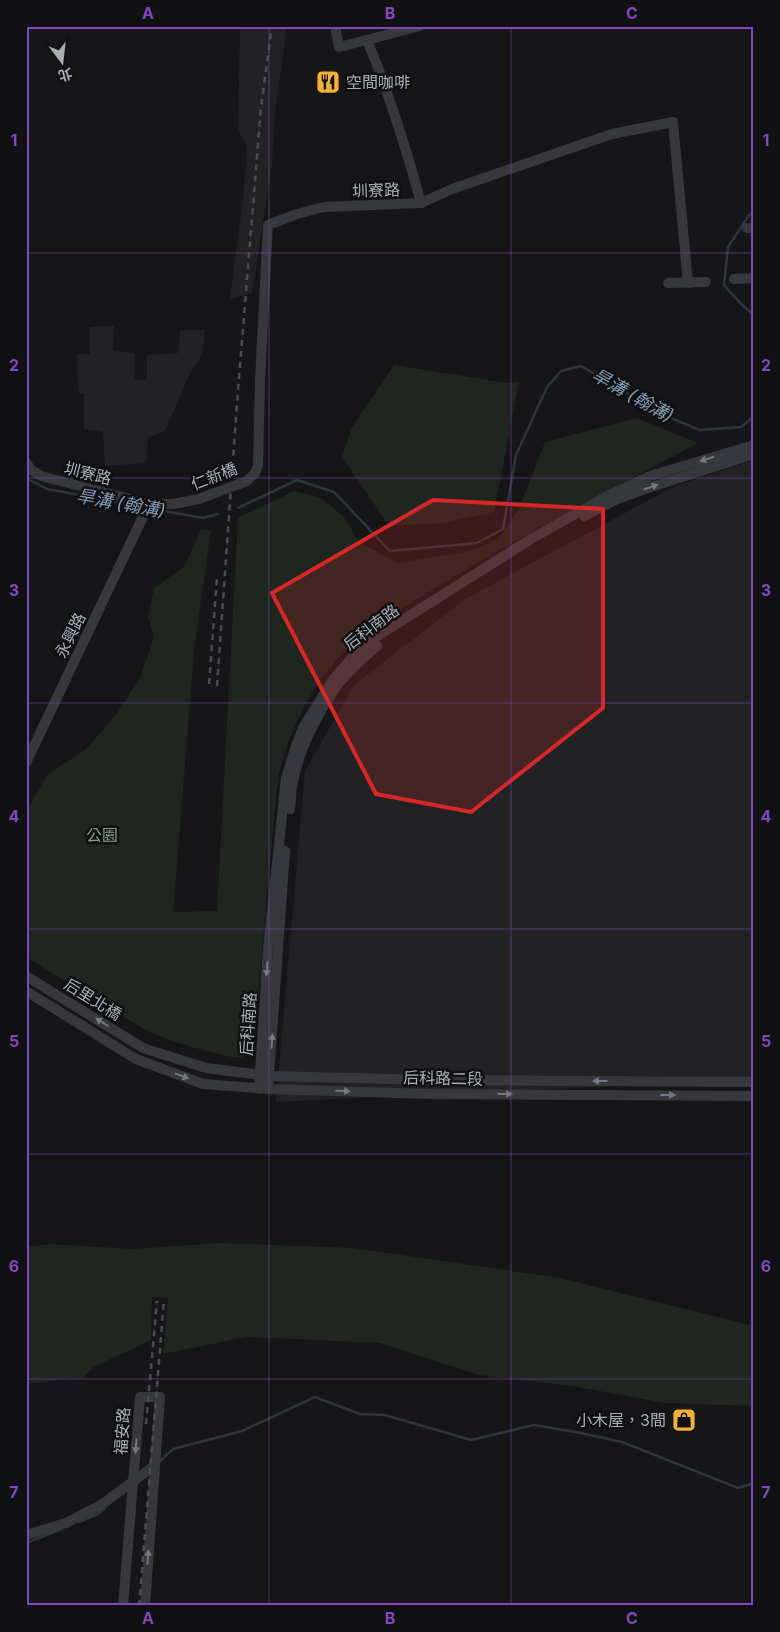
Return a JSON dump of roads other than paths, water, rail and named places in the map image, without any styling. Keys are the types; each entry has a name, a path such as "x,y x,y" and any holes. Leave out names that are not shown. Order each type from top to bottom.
{"street":[{"path":"335,26 339,47 420,26"},
{"name":"圳寮路","path":"260,380 268,224 324,207 421,203 408,156 380,72 366,40"},
{"path":"421,203 452,189 612,134 673,122 688,283"},
{"path":"734,279 754,278"},
{"path":"668,283 706,282"},
{"name":"仁新橋","path":"149,504 173,504 199,500 248,481 258,466 260,380"},
{"name":"后科南路","path":"264,1089 286,778 303,728 332,681 356,654 379,635 531,539 608,495 650,476 754,445"},
{"name":"后科南路","path":"273,949 293,781 304,749 319,716 337,686 362,659 383,641 576,520 617,499 754,454"},
{"name":"圳寮路","path":"26,462 31,470 41,476 149,504"},
{"name":"永興路","path":"26,763 149,504"},
{"name":"后里北橋","path":"26,976 143,1048"},
{"name":"后里北橋","path":"26,991 136,1059"},
{"name":"后科路二段","path":"143,1048 206,1068 264,1076 430,1080 754,1082"},
{"name":"后科路二段","path":"136,1059 203,1084 264,1089 430,1094 754,1096"},
{"path":"566,1081 568,1094"},
{"name":"福安路","path":"123,1606 140,1397 160,1396 145,1606"},
{"path":"26,1535 66,1523 101,1505 154,1466"}],"waterway":[{"name":"旱溝 (翰溝)","path":"754,212 749,215 728,247 724,285 754,315"},
{"name":"旱溝 (翰溝)","path":"238,508 297,480 334,492 390,551 477,543 503,529 516,455 547,387 561,371 581,366 666,416 700,430 741,427 754,416"},
{"name":"旱溝 (翰溝)","path":"26,478 47,489 133,505"},
{"name":"旱溝 (翰溝)","path":"153,509 203,518 218,514"},
{"path":"160,1461 173,1449 242,1431 315,1397 360,1414 385,1415 471,1440 534,1425 581,1433 622,1442 738,1488 754,1483"},
{"path":"79,1522 98,1514 105,1508"},
{"path":"26,1543 62,1529"}],"railway":[{"path":"217,686 261,107 272,26"},
{"path":"209,684 217,577"},
{"path":"139,1606 164,1300"},
{"path":"146,1424 157,1301"}],"place":[{"name":"空間咖啡","path":"328,82"},
{"name":"小木屋，3間","path":"684,1420"}],"park label":[{"name":"公園","path":"102,835"}]}
